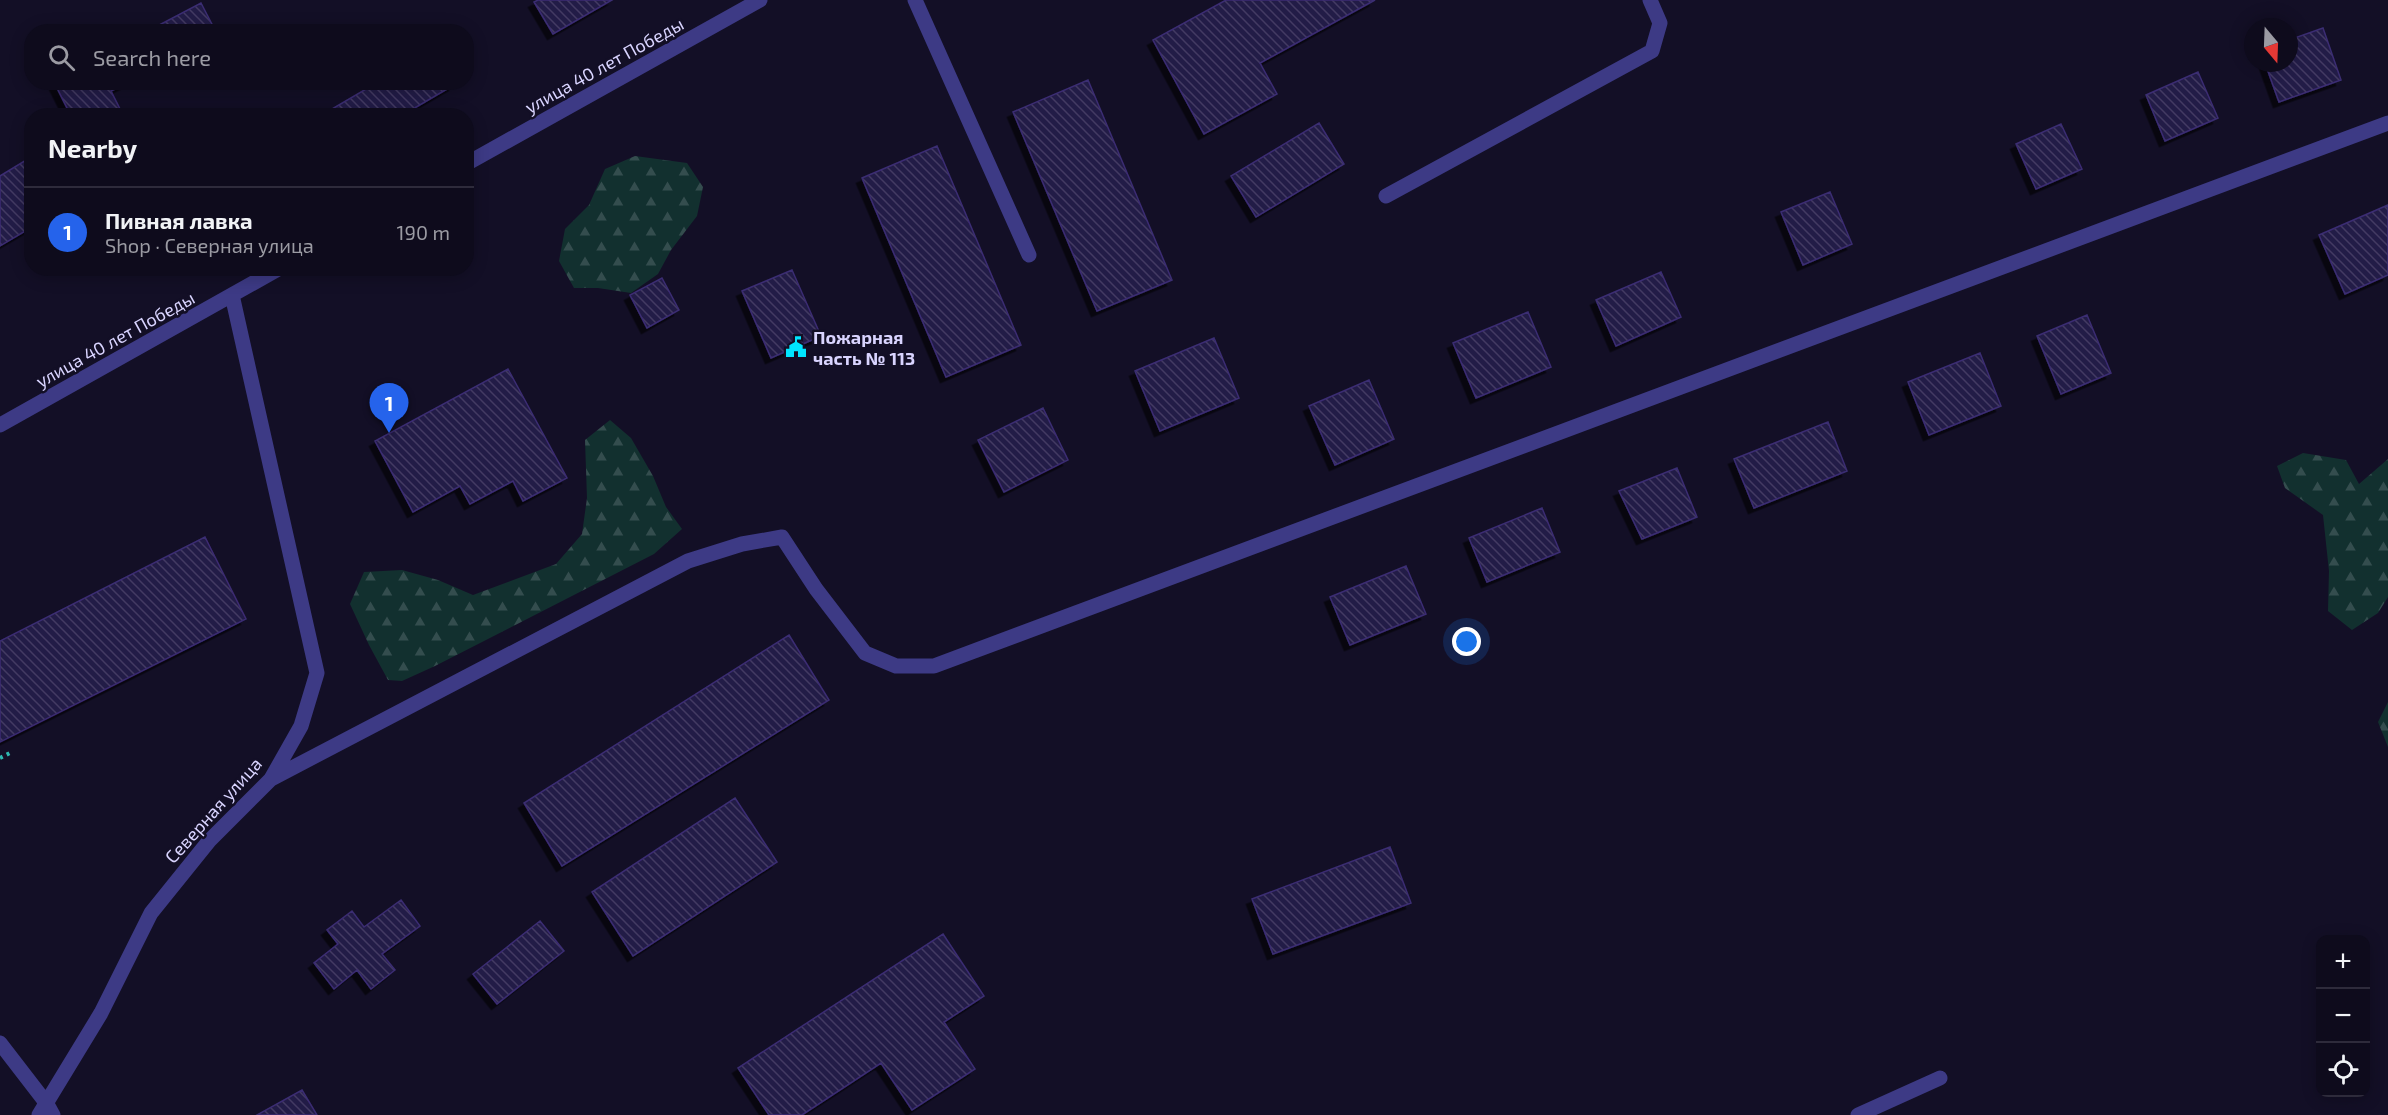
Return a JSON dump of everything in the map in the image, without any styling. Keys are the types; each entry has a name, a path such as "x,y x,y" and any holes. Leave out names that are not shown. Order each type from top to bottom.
{"street":[{"name":"улица 40 лет Победы","path":"474,160 760,0"},
{"path":"915,0 1029,255"},
{"path":"1386,196 1652,51 1660,23 1650,0"},
{"path":"271,780 688,561 742,544 782,537 816,589 865,653 896,666 934,666 2388,123"},
{"name":"улица 40 лет Победы","path":"0,425 266,276"},
{"name":"Северная улица","path":"46,1111 101,1013 151,913 209,841 271,780 301,726 317,673 232,295"},
{"path":"1,1046 46,1111"},
{"path":"1858,1115 1940,1078"}],"path":[{"path":"0,758 10,753"}],"green space":[{"path":"635,156 687,163 703,187 697,216 671,250 658,274 631,293 598,288 574,288 559,261 565,229 589,205 605,169"},
{"path":"610,420 631,438 653,476 666,507 682,529 654,554 435,666 402,681 388,680 350,604 364,572 402,570 438,580 473,595 556,564 582,534 587,498 585,440"},
{"path":"2303,453 2346,460 2359,484 2388,459 2388,597 2378,613 2352,630 2328,611 2329,571 2323,515 2285,488 2277,466"},
{"path":"2388,702 2388,747 2378,722"}],"building":[{"path":"538,0 612,0 553,34 534,2"},
{"path":"1226,0 1375,0 1260,63 1277,94 1204,134 1153,40"},
{"path":"201,3 212,24 161,24"},
{"path":"2323,28 2341,80 2279,102 2268,72 2298,72 2298,37"},
{"path":"2198,72 2218,118 2165,141 2146,95"},
{"path":"1088,80 1172,280 1097,311 1013,112"},
{"path":"58,90 113,90 111,91 120,108 67,108"},
{"path":"364,90 445,90 415,108 334,108"},
{"path":"1319,123 1344,164 1256,217 1231,176"},
{"path":"2061,124 2082,169 2036,189 2016,144"},
{"path":"937,146 1021,345 946,377 862,178"},
{"path":"24,161 24,232 0,246 0,176"},
{"path":"1830,192 1852,244 1803,265 1781,212"},
{"path":"2388,205 2388,275 2345,294 2319,235"},
{"path":"792,270 821,336 771,358 742,291"},
{"path":"1661,272 1681,317 1616,346 1596,300"},
{"path":"662,278 679,310 647,328 630,295"},
{"path":"1528,312 1551,367 1476,398 1453,343"},
{"path":"2087,315 2111,373 2061,394 2037,336"},
{"path":"1214,338 1239,398 1160,431 1135,371"},
{"path":"1980,353 2001,406 1929,435 1908,382"},
{"path":"508,369 567,478 523,501 513,481 470,504 460,486 413,512 375,441"},
{"path":"1369,380 1394,439 1335,465 1309,406"},
{"path":"1043,408 1068,460 1004,492 978,440"},
{"path":"1828,422 1847,471 1754,508 1734,459"},
{"path":"1677,468 1697,517 1642,539 1619,491"},
{"path":"1542,508 1560,552 1487,582 1469,538"},
{"path":"205,537 246,619 0,742 0,641"},
{"path":"1406,566 1426,614 1350,645 1330,597"},
{"path":"789,635 829,700 562,866 524,803"},
{"path":"735,798 777,862 633,956 592,892"},
{"path":"1390,847 1411,903 1273,954 1252,899"},
{"path":"401,900 420,926 382,954 395,970 371,989 357,970 334,989 314,963 338,944 327,930 352,911 364,927"},
{"path":"540,921 564,951 497,1004 473,974"},
{"path":"943,934 984,996 944,1022 975,1069 912,1110 881,1063 802,1115 769,1115 738,1068"},
{"path":"302,1090 317,1115 257,1115"}],"place":[{"name":"Пожарная часть № 113","path":"796,347"},
{"name":"Пивная лавка","path":"389,433"}]}
